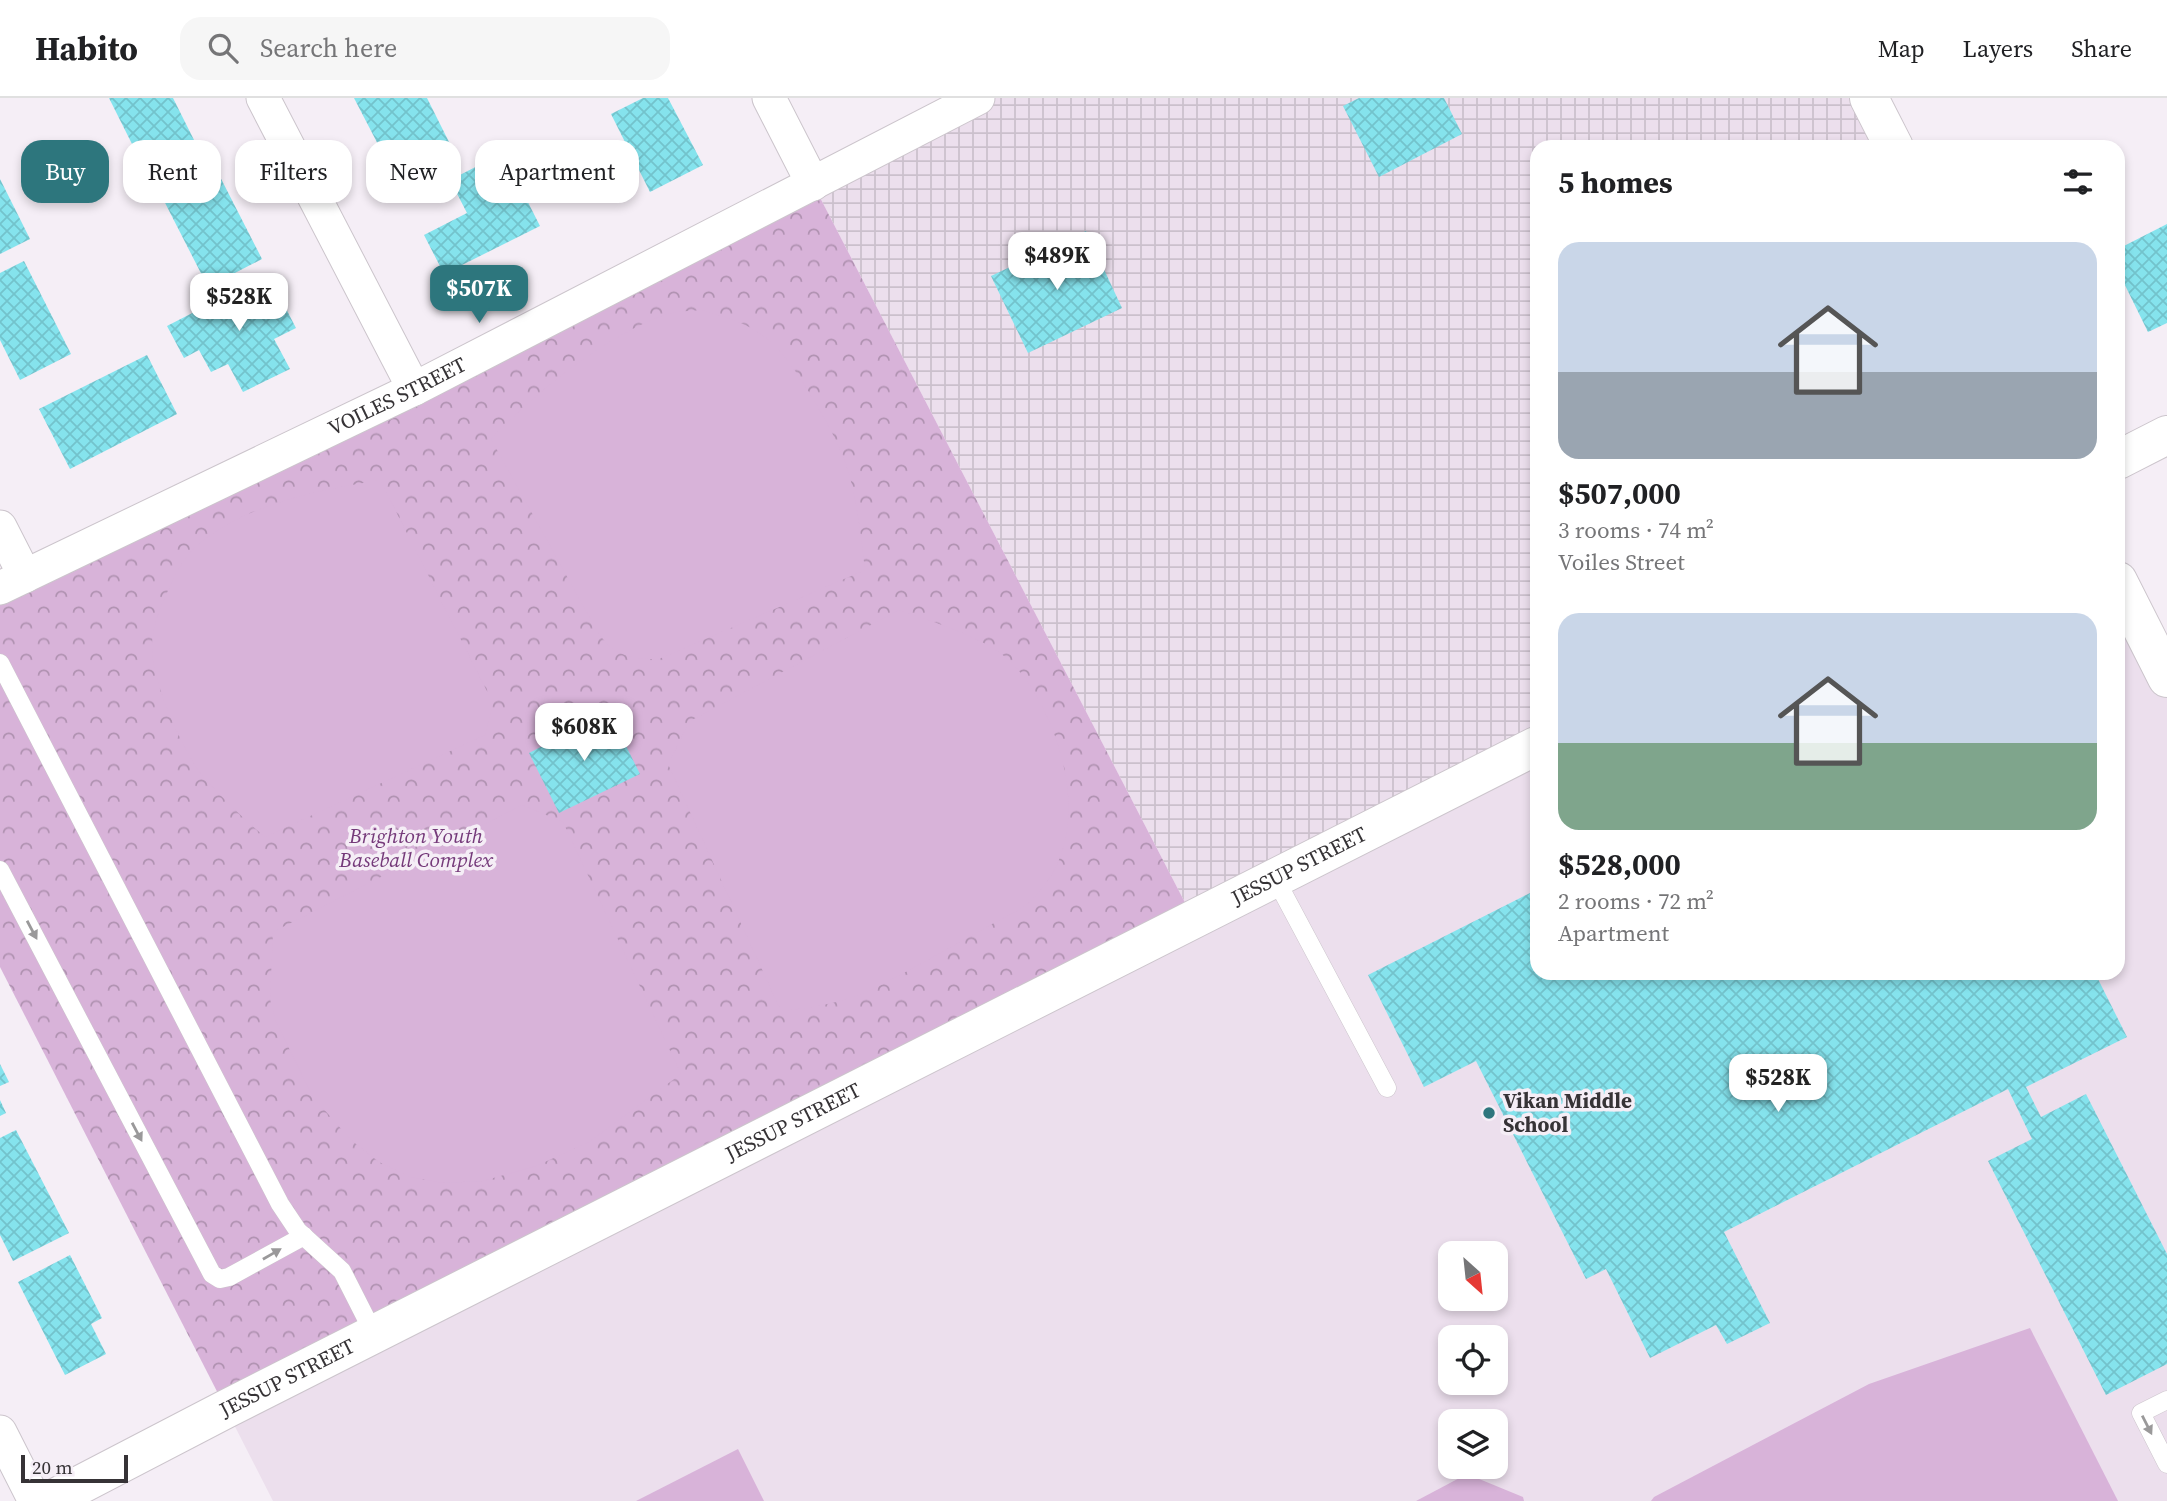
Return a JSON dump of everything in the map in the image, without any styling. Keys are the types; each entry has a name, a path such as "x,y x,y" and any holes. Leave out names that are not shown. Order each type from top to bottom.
{"street":[{"path":"263,98 414,389"},
{"path":"769,98 813,184"},
{"name":"VOILES STREET","path":"12,582 414,389 978,98"},
{"path":"1872,99 1891,140"},
{"path":"2125,456 2167,435"},
{"path":"0,527 12,582"},
{"path":"2125,595 2167,678"},
{"name":"JESSUP STREET","path":"49,1501 1530,749"},
{"path":"0,1432 35,1501"}],"lane":[{"path":"0,663 5,682 280,1203 298,1231 342,1271 374,1334"},
{"path":"0,870 212,1274 220,1279 229,1277 304,1236"},
{"path":"1275,878 1387,1088"},
{"path":"2167,1400 2141,1413 2167,1464"}],"shaded area":[{"path":"978,98 1869,98 1890,140 1530,140 1530,749 1194,920 813,184"},
{"name":"Vikan Middle School","path":"2125,595 2167,678 2167,1501 273,1501 226,1409 1530,749 1530,980 2125,980"}],"green space":[{"name":"Brighton Youth Baseball Complex","path":"813,184 1194,920 226,1409 0,967 0,588"},
{"path":"701,310 743,324 765,337 784,356 809,392 846,463 857,510 865,570 659,659 633,657 610,647 596,629 491,439 547,387 614,339 664,315"},
{"path":"380,480 493,703 485,735 265,837 204,778 178,734 162,696 153,660 152,639 156,619 185,559 195,547 221,528 286,500"},
{"path":"899,610 990,646 1013,664 1030,685 1056,739 1064,769 1068,799 1067,828 1061,856 1040,891 1015,912 869,991 833,1003 781,1011 668,764 690,721"},
{"path":"522,805 563,822 681,1074 589,1142 536,1166 483,1181 443,1183 410,1177 379,1162 351,1140 313,1097 276,1022 270,999 273,932"},
{"path":"2030,1328 2118,1501 1651,1501 1654,1497 1869,1384"},
{"path":"738,1449 764,1501 636,1501"},
{"path":"1458,1479 1479,1479 1523,1497 1524,1501 1416,1501"}],"building":[{"path":"109,98 173,98 194,140 130,140"},
{"path":"354,98 427,98 448,140 376,140"},
{"path":"643,98 668,98 703,165 650,192 639,170 639,140 624,140 611,114"},
{"path":"1359,98 1444,98 1462,134 1379,177 1343,106"},
{"path":"475,167 475,203 528,203 540,226 444,274 424,235 467,213 461,201 461,174"},
{"path":"0,179 30,239 0,254"},
{"path":"221,179 262,259 208,287 165,203 221,203"},
{"path":"2167,224 2167,323 2148,332 2125,285 2125,245"},
{"path":"1086,231 1122,308 1028,353 991,276"},
{"path":"24,261 71,354 20,380 0,340 0,273"},
{"path":"268,274 296,328 274,339 290,369 243,392 228,364 211,372 199,350 184,358 167,326"},
{"path":"147,355 177,414 70,469 39,409"},
{"path":"609,712 640,774 559,813 529,753"},
{"name":"Vikan Middle School","path":"1530,893 1530,980 2098,980 2127,1037 2026,1087 2041,1117 2086,1094 2167,1254 2167,1364 2106,1395 1988,1161 2032,1139 2008,1089 1724,1232 1770,1323 1727,1344 1716,1325 1650,1358 1606,1269 1586,1279 1476,1061 1424,1087 1368,975"},
{"path":"0,1064 9,1082 0,1086"},
{"path":"0,1100 6,1113 0,1116"},
{"path":"16,1130 69,1233 13,1261 0,1235 0,1138"},
{"path":"70,1255 102,1318 91,1324 106,1354 65,1375 18,1282"}],"place":[{"name":"Vikan Middle School","path":"1489,1113"}]}
